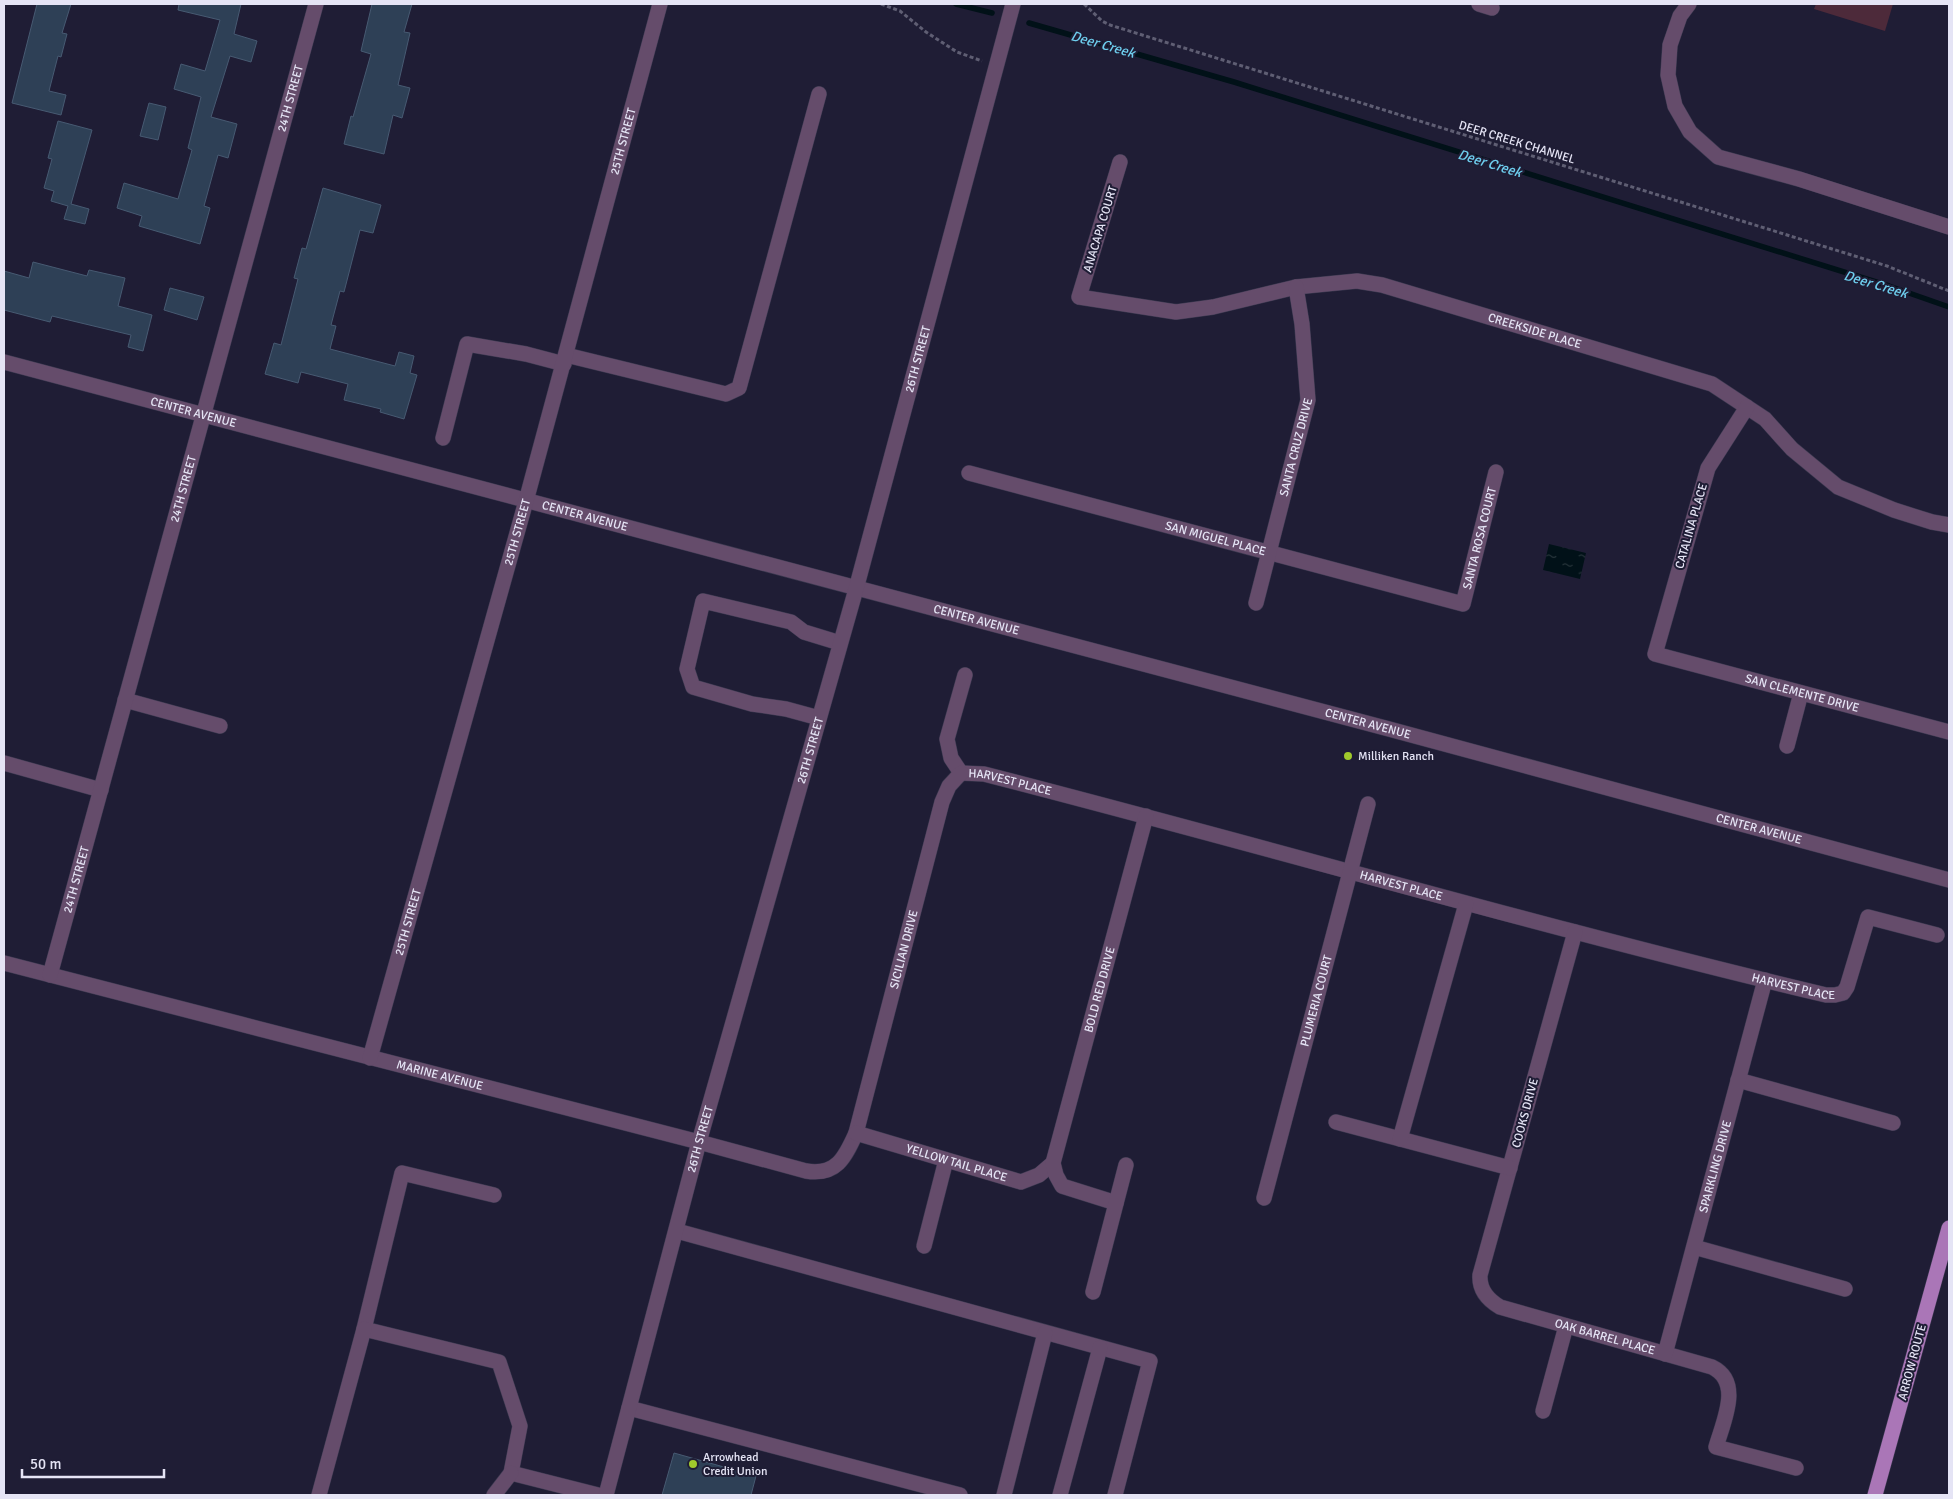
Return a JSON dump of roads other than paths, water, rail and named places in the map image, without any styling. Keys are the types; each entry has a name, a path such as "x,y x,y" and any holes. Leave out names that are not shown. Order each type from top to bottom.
{"main road":[{"name":"ARROW ROUTE","path":"1875,1495 1949,1228"}],"street":[{"name":"24TH STREET","path":"50,975 316,4"},
{"name":"25TH STREET","path":"370,1058 565,360 660,4"},
{"name":"26TH STREET","path":"606,1495 699,1142 856,589 1013,4"},
{"path":"1689,4 1680,16 1670,45 1668,75 1675,106 1690,132 1718,157 1799,179 1949,227"},
{"path":"443,438 467,344 565,360 726,394 739,388 819,94"},
{"name":"ANACAPA COURT","path":"1079,297 1120,162"},
{"name":"CREEKSIDE PLACE","path":"1079,297 1176,312 1213,307 1296,287 1357,281 1382,285 1712,384 1765,419 1792,449 1838,487 1894,510 1949,526"},
{"name":"SANTA CRUZ DRIVE","path":"1256,603 1308,400 1302,324 1296,287"},
{"name":"CENTER AVENUE","path":"4,362 1388,729 1949,880"},
{"name":"CATALINA PLACE","path":"1655,654 1708,468 1747,407"},
{"name":"SANTA ROSA COURT","path":"1462,604 1496,472"},
{"name":"SAN MIGUEL PLACE","path":"969,473 1462,604"},
{"path":"819,718 786,709 752,704 693,687 687,669 703,600 791,622 804,632 840,643"},
{"name":"SAN CLEMENTE DRIVE","path":"1655,654 1949,732"},
{"path":"960,772 951,758 947,739 965,675"},
{"path":"1787,746 1801,693"},
{"path":"125,700 220,726"},
{"path":"4,763 101,790"},
{"name":"HARVEST PLACE","path":"960,772 984,774 1351,871 1466,904 1826,995 1843,993 1849,980 1868,917 1937,935"},
{"name":"SICILIAN DRIVE","path":"856,1133 942,802 949,786 960,772"},
{"name":"PLUMERIA COURT","path":"1264,1198 1368,804"},
{"name":"BOLD RED DRIVE","path":"1053,1163 1146,816"},
{"path":"1400,1139 1466,904"},
{"name":"COOKS DRIVE","path":"1484,1293 1479,1283 1480,1276 1575,932"},
{"name":"MARINE AVENUE","path":"4,963 817,1173 829,1170 837,1164 846,1153 856,1133"},
{"name":"SPARKLING DRIVE","path":"1666,1354 1764,980"},
{"path":"1738,1080 1892,1123"},
{"path":"1336,1122 1510,1168"},
{"name":"YELLOW TAIL PLACE","path":"856,1133 1021,1182 1039,1175 1053,1163"},
{"path":"924,1246 946,1160"},
{"path":"1053,1163 1056,1175 1062,1186 1116,1203"},
{"path":"1092,1292 1126,1165"},
{"path":"319,1495 364,1329 402,1173 494,1195"},
{"path":"677,1231 1045,1334 1150,1361 1115,1495"},
{"path":"1694,1247 1845,1289"},
{"name":"OAK BARREL PLACE","path":"1484,1293 1500,1308 1721,1371 1726,1379 1729,1390 1728,1402 1716,1447 1796,1468"},
{"path":"1543,1411 1566,1326"},
{"path":"364,1329 499,1362 520,1426 512,1473 494,1495"},
{"path":"1004,1495 1045,1334"},
{"path":"1060,1495 1100,1348"},
{"path":"629,1408 960,1495"},
{"path":"512,1473 598,1495"}],"water":[{"path":"1549,544 1586,553 1580,579 1543,570"}],"waterway":[{"name":"Deer Creek","path":"956,4 992,13"},
{"name":"Deer Creek","path":"1029,23 1234,82 1889,286 1949,307"}],"place":[{"name":"Milliken Ranch","path":"1348,756"},
{"name":"Arrowhead Credit Union","path":"693,1464"}]}
